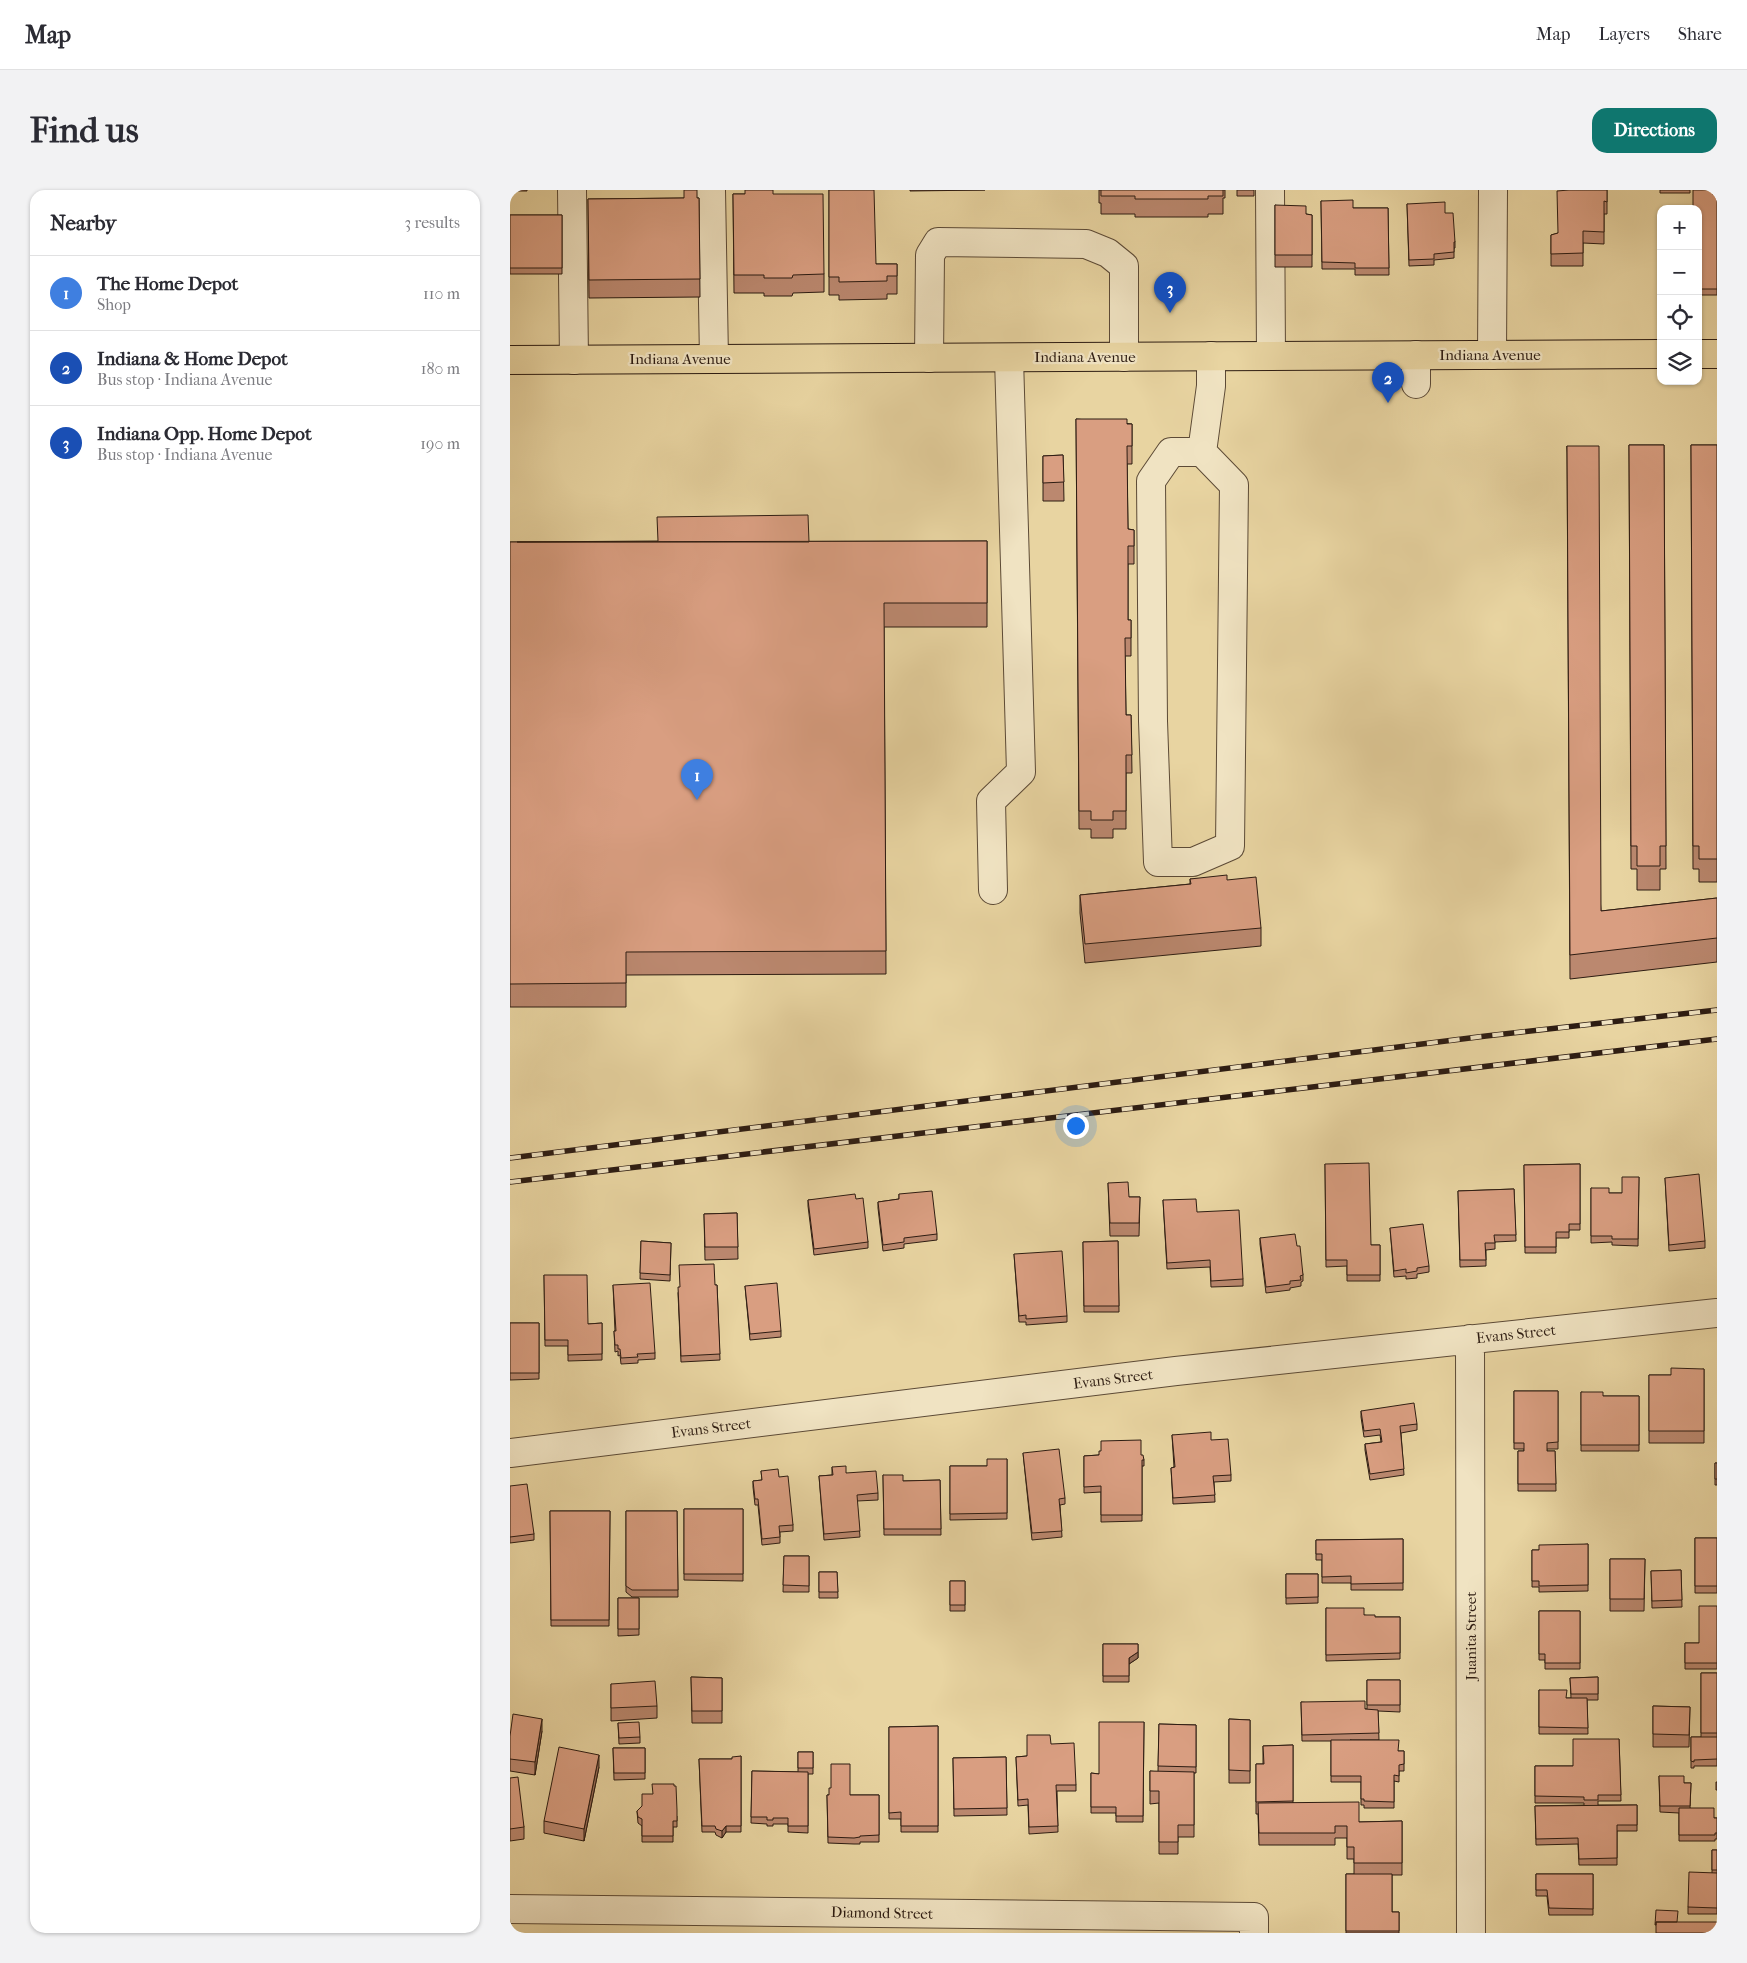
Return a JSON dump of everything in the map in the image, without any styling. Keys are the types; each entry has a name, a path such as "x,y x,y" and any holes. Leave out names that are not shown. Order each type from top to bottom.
{"main road":[{"name":"Indiana Avenue","path":"510,360 573,355 1009,358 1657,354"},
{"path":"1702,354 1717,354"}],"street":[{"path":"572,190 573,355"},
{"path":"711,190 713,355"},
{"path":"1270,190 1272,356"},
{"path":"1492,355 1493,190"},
{"path":"929,358 930,255 938,242 1086,244 1108,253 1124,266 1124,357"},
{"path":"1416,355 1416,384"},
{"path":"1202,452 1211,386 1211,356"},
{"path":"993,890 991,801 1021,772 1009,358"},
{"path":"1171,452 1202,452 1234,485 1230,846 1193,862 1158,862 1153,721 1151,480 1171,452"},
{"name":"Evans Street","path":"510,1453 1166,1372 1717,1313"},
{"name":"Juanita Street","path":"1470,1339 1471,1933"},
{"name":"Diamond Street","path":"510,1909 1254,1925"}],"building":[{"path":"684,190 697,190 697,198 699,198 700,279 589,280 588,199 684,198"},
{"path":"745,190 773,190 773,194 823,194 824,274 793,275 792,278 764,278 764,275 734,275 733,194 745,194"},
{"path":"829,190 874,190 876,264 897,264 897,276 887,276 887,281 839,282 839,277 829,277"},
{"path":"1101,190 1223,190 1223,196 1208,196 1208,199 1135,199 1135,196 1101,196"},
{"path":"1607,190 1607,202 1604,201 1604,232 1583,231 1583,253 1551,254 1551,235 1558,233 1557,191"},
{"path":"1693,190 1717,190 1717,289 1702,289 1702,205 1693,205"},
{"path":"1353,200 1353,208 1388,208 1389,268 1355,268 1355,263 1322,262 1321,201"},
{"path":"1445,202 1445,213 1453,213 1454,252 1434,254 1434,259 1409,260 1407,204"},
{"path":"1275,205 1306,206 1306,214 1312,215 1312,255 1275,255"},
{"path":"510,215 562,215 562,268 510,268"},
{"path":"1076,419 1127,419 1127,424 1132,424 1132,446 1127,446 1128,529 1134,530 1134,546 1128,546 1128,620 1131,620 1131,638 1125,638 1126,715 1131,715 1132,755 1126,755 1126,811 1113,811 1113,820 1091,820 1091,811 1079,811"},
{"path":"1629,445 1664,445 1666,846 1660,846 1660,866 1637,866 1637,846 1631,846"},
{"path":"1691,445 1717,445 1717,859 1699,859 1699,846 1693,846"},
{"path":"1567,446 1599,446 1601,911 1717,898 1717,938 1570,955"},
{"path":"1063,455 1064,482 1043,483 1043,456"},
{"path":"808,515 809,542 517,542 658,541 657,517"},
{"path":"987,541 987,603 884,603 886,951 626,952 626,983 510,984 510,542"},
{"path":"1227,875 1227,880 1256,877 1261,928 1085,944 1080,895 1191,884 1190,879"},
{"path":"1369,1163 1371,1245 1380,1245 1380,1275 1347,1275 1347,1260 1326,1260 1325,1164"},
{"path":"1580,1164 1580,1224 1569,1224 1569,1232 1556,1232 1556,1247 1525,1247 1524,1165"},
{"path":"1699,1174 1705,1241 1669,1245 1665,1178"},
{"path":"1622,1177 1639,1177 1638,1239 1612,1239 1612,1236 1591,1236 1591,1188 1609,1188 1609,1193 1622,1193"},
{"path":"1128,1182 1129,1197 1140,1197 1139,1223 1110,1223 1108,1183"},
{"path":"1514,1189 1516,1235 1494,1235 1495,1243 1485,1243 1486,1260 1460,1260 1458,1191"},
{"path":"932,1191 937,1234 904,1238 904,1242 883,1245 878,1202 899,1199 899,1194"},
{"path":"855,1194 856,1199 863,1198 868,1242 814,1249 808,1200"},
{"path":"1196,1199 1197,1212 1239,1210 1243,1279 1211,1281 1210,1260 1167,1263 1163,1200"},
{"path":"737,1213 738,1247 705,1247 704,1214"},
{"path":"1423,1224 1429,1266 1417,1268 1417,1271 1406,1273 1406,1269 1394,1271 1390,1228"},
{"path":"1295,1234 1297,1246 1300,1246 1303,1275 1300,1276 1301,1280 1290,1281 1290,1284 1266,1287 1260,1238"},
{"path":"641,1241 671,1243 670,1275 640,1273"},
{"path":"1118,1241 1119,1306 1084,1306 1083,1242"},
{"path":"1062,1251 1067,1316 1026,1319 1026,1315 1019,1316 1014,1254"},
{"path":"714,1264 715,1285 717,1285 720,1354 681,1356 679,1265"},
{"path":"544,1275 587,1275 588,1324 602,1323 602,1354 568,1355 568,1340 545,1340"},
{"path":"650,1283 655,1353 637,1354 638,1357 621,1358 620,1349 618,1349 618,1345 615,1345 613,1285"},
{"path":"777,1283 781,1331 750,1334 745,1286"},
{"path":"510,1323 539,1323 539,1373 510,1373"},
{"path":"1671,1368 1704,1369 1704,1431 1649,1431 1649,1375 1671,1375"},
{"path":"1514,1391 1558,1391 1558,1442 1547,1443 1547,1451 1555,1451 1556,1484 1518,1484 1518,1451 1524,1451 1524,1443 1514,1443"},
{"path":"1581,1392 1603,1392 1603,1396 1639,1396 1639,1445 1581,1445"},
{"path":"1414,1403 1417,1424 1400,1426 1404,1469 1370,1474 1365,1444 1382,1442 1380,1429 1364,1431 1361,1411"},
{"path":"1211,1432 1211,1440 1228,1439 1231,1475 1213,1476 1215,1495 1173,1498 1171,1468 1175,1467 1172,1435"},
{"path":"1141,1440 1141,1455 1143,1455 1144,1460 1142,1460 1142,1515 1101,1515 1101,1486 1084,1487 1084,1456 1099,1455 1101,1441"},
{"path":"1059,1449 1065,1498 1059,1499 1062,1531 1032,1533 1023,1453"},
{"path":"987,1459 1007,1459 1007,1513 950,1514 950,1466 987,1466"},
{"path":"1715,1463 1717,1463 1717,1479 1715,1479"},
{"path":"846,1466 846,1473 876,1471 878,1493 857,1495 860,1531 824,1534 819,1476 833,1475 832,1467"},
{"path":"778,1469 779,1477 788,1476 793,1525 779,1526 780,1537 762,1539 758,1499 755,1499 753,1481 762,1480 761,1471"},
{"path":"883,1475 903,1475 903,1481 940,1480 941,1529 884,1529"},
{"path":"527,1484 534,1534 510,1537 510,1486"},
{"path":"684,1509 743,1509 743,1574 684,1574"},
{"path":"550,1511 610,1511 609,1620 551,1620"},
{"path":"626,1511 677,1511 678,1590 632,1590 626,1586"},
{"path":"1695,1538 1717,1538 1717,1586 1695,1586"},
{"path":"1403,1539 1403,1583 1351,1584 1351,1576 1322,1577 1322,1554 1316,1554 1316,1540"},
{"path":"1588,1544 1588,1585 1539,1586 1539,1581 1532,1581 1532,1550 1539,1550 1539,1545"},
{"path":"784,1556 809,1556 809,1586 783,1585"},
{"path":"1610,1559 1645,1559 1644,1599 1610,1599"},
{"path":"1681,1570 1682,1600 1652,1601 1651,1571"},
{"path":"819,1572 837,1572 838,1592 819,1592"},
{"path":"1286,1574 1318,1574 1318,1597 1286,1598"},
{"path":"950,1581 965,1581 965,1605 950,1605"},
{"path":"618,1598 639,1598 639,1629 618,1629"},
{"path":"1699,1606 1717,1606 1717,1663 1685,1663 1685,1643 1699,1643"},
{"path":"1326,1608 1364,1608 1364,1615 1400,1617 1400,1653 1326,1655"},
{"path":"1539,1611 1580,1611 1580,1663 1545,1663 1545,1654 1539,1654"},
{"path":"1103,1644 1138,1644 1138,1652 1129,1658 1129,1676 1103,1676"},
{"path":"1701,1673 1717,1673 1717,1733 1701,1733"},
{"path":"691,1677 722,1678 722,1711 692,1711"},
{"path":"1598,1677 1598,1694 1571,1694 1570,1678"},
{"path":"1367,1680 1400,1680 1400,1705 1367,1705"},
{"path":"655,1681 657,1706 611,1708 611,1684"},
{"path":"1539,1690 1567,1690 1566,1698 1587,1698 1588,1728 1539,1727"},
{"path":"1365,1701 1365,1709 1378,1710 1379,1733 1302,1735 1301,1702"},
{"path":"1653,1706 1690,1707 1689,1735 1653,1734"},
{"path":"513,1714 542,1719 535,1762 510,1759 510,1736"},
{"path":"1229,1719 1250,1720 1250,1771 1229,1770"},
{"path":"639,1722 640,1737 619,1738 618,1723"},
{"path":"1099,1722 1144,1722 1143,1816 1116,1816 1116,1807 1091,1807 1091,1773 1099,1774"},
{"path":"1159,1724 1196,1725 1196,1767 1158,1766"},
{"path":"938,1726 938,1826 901,1826 901,1812 889,1813 889,1727"},
{"path":"1027,1735 1050,1735 1051,1744 1074,1743 1076,1785 1056,1785 1058,1826 1029,1827 1028,1799 1018,1800 1016,1757 1027,1756"},
{"path":"1691,1737 1717,1737 1717,1759 1691,1761"},
{"path":"1573,1739 1619,1739 1621,1795 1598,1795 1598,1800 1584,1800 1584,1797 1535,1796 1535,1766 1573,1766"},
{"path":"1331,1740 1399,1740 1398,1751 1404,1751 1404,1764 1399,1765 1399,1776 1394,1775 1394,1802 1364,1801 1364,1799 1361,1799 1361,1776 1331,1776"},
{"path":"1293,1745 1293,1801 1256,1802 1256,1764 1264,1764 1263,1746"},
{"path":"559,1747 599,1755 584,1829 544,1821"},
{"path":"613,1748 645,1748 645,1773 614,1773"},
{"path":"798,1752 813,1752 813,1768 798,1768"},
{"path":"741,1756 741,1826 726,1826 722,1831 716,1829 715,1826 702,1826 699,1759 732,1759 732,1757"},
{"path":"1006,1757 1007,1808 954,1809 953,1758"},
{"path":"831,1764 850,1764 850,1795 879,1795 879,1835 854,1838 828,1837 827,1795 829,1795 829,1788 831,1788"},
{"path":"752,1771 808,1772 808,1826 788,1826 788,1818 767,1820 767,1817 751,1817"},
{"path":"1150,1771 1194,1772 1194,1825 1178,1825 1178,1842 1159,1842 1159,1791 1150,1791"},
{"path":"1659,1776 1684,1776 1684,1783 1691,1783 1690,1806 1660,1806"},
{"path":"518,1777 524,1827 510,1829 510,1778"},
{"path":"652,1784 674,1784 676,1786 677,1821 673,1821 673,1836 642,1836 642,1819 638,1817 637,1811 642,1806 642,1794 653,1794"},
{"path":"1359,1802 1359,1822 1402,1821 1402,1863 1354,1863 1354,1847 1347,1847 1347,1826 1335,1826 1335,1833 1259,1833 1258,1803"},
{"path":"1637,1805 1637,1825 1617,1825 1617,1858 1579,1859 1578,1838 1536,1839 1535,1806"},
{"path":"1679,1808 1714,1808 1714,1818 1717,1818 1717,1833 1715,1835 1679,1835"},
{"path":"1712,1850 1717,1850 1717,1870 1712,1870"},
{"path":"1689,1872 1717,1873 1717,1908 1688,1907"},
{"path":"1346,1874 1392,1874 1392,1912 1399,1912 1399,1931 1346,1931"},
{"path":"1536,1874 1593,1874 1593,1909 1549,1908 1547,1890 1536,1890"},
{"path":"1656,1910 1678,1911 1677,1922 1656,1922 1655,1925"},
{"path":"1656,1922 1717,1922 1717,1933 1656,1933"}],"railway":[{"path":"510,1158 1486,1036 1717,1010"},
{"path":"510,1182 1717,1039"}],"place":[{"name":"Indiana Opp. Home Depot","path":"1170,313"},
{"name":"Indiana & Home Depot","path":"1388,403"},
{"name":"The Home Depot","path":"697,800"}]}
